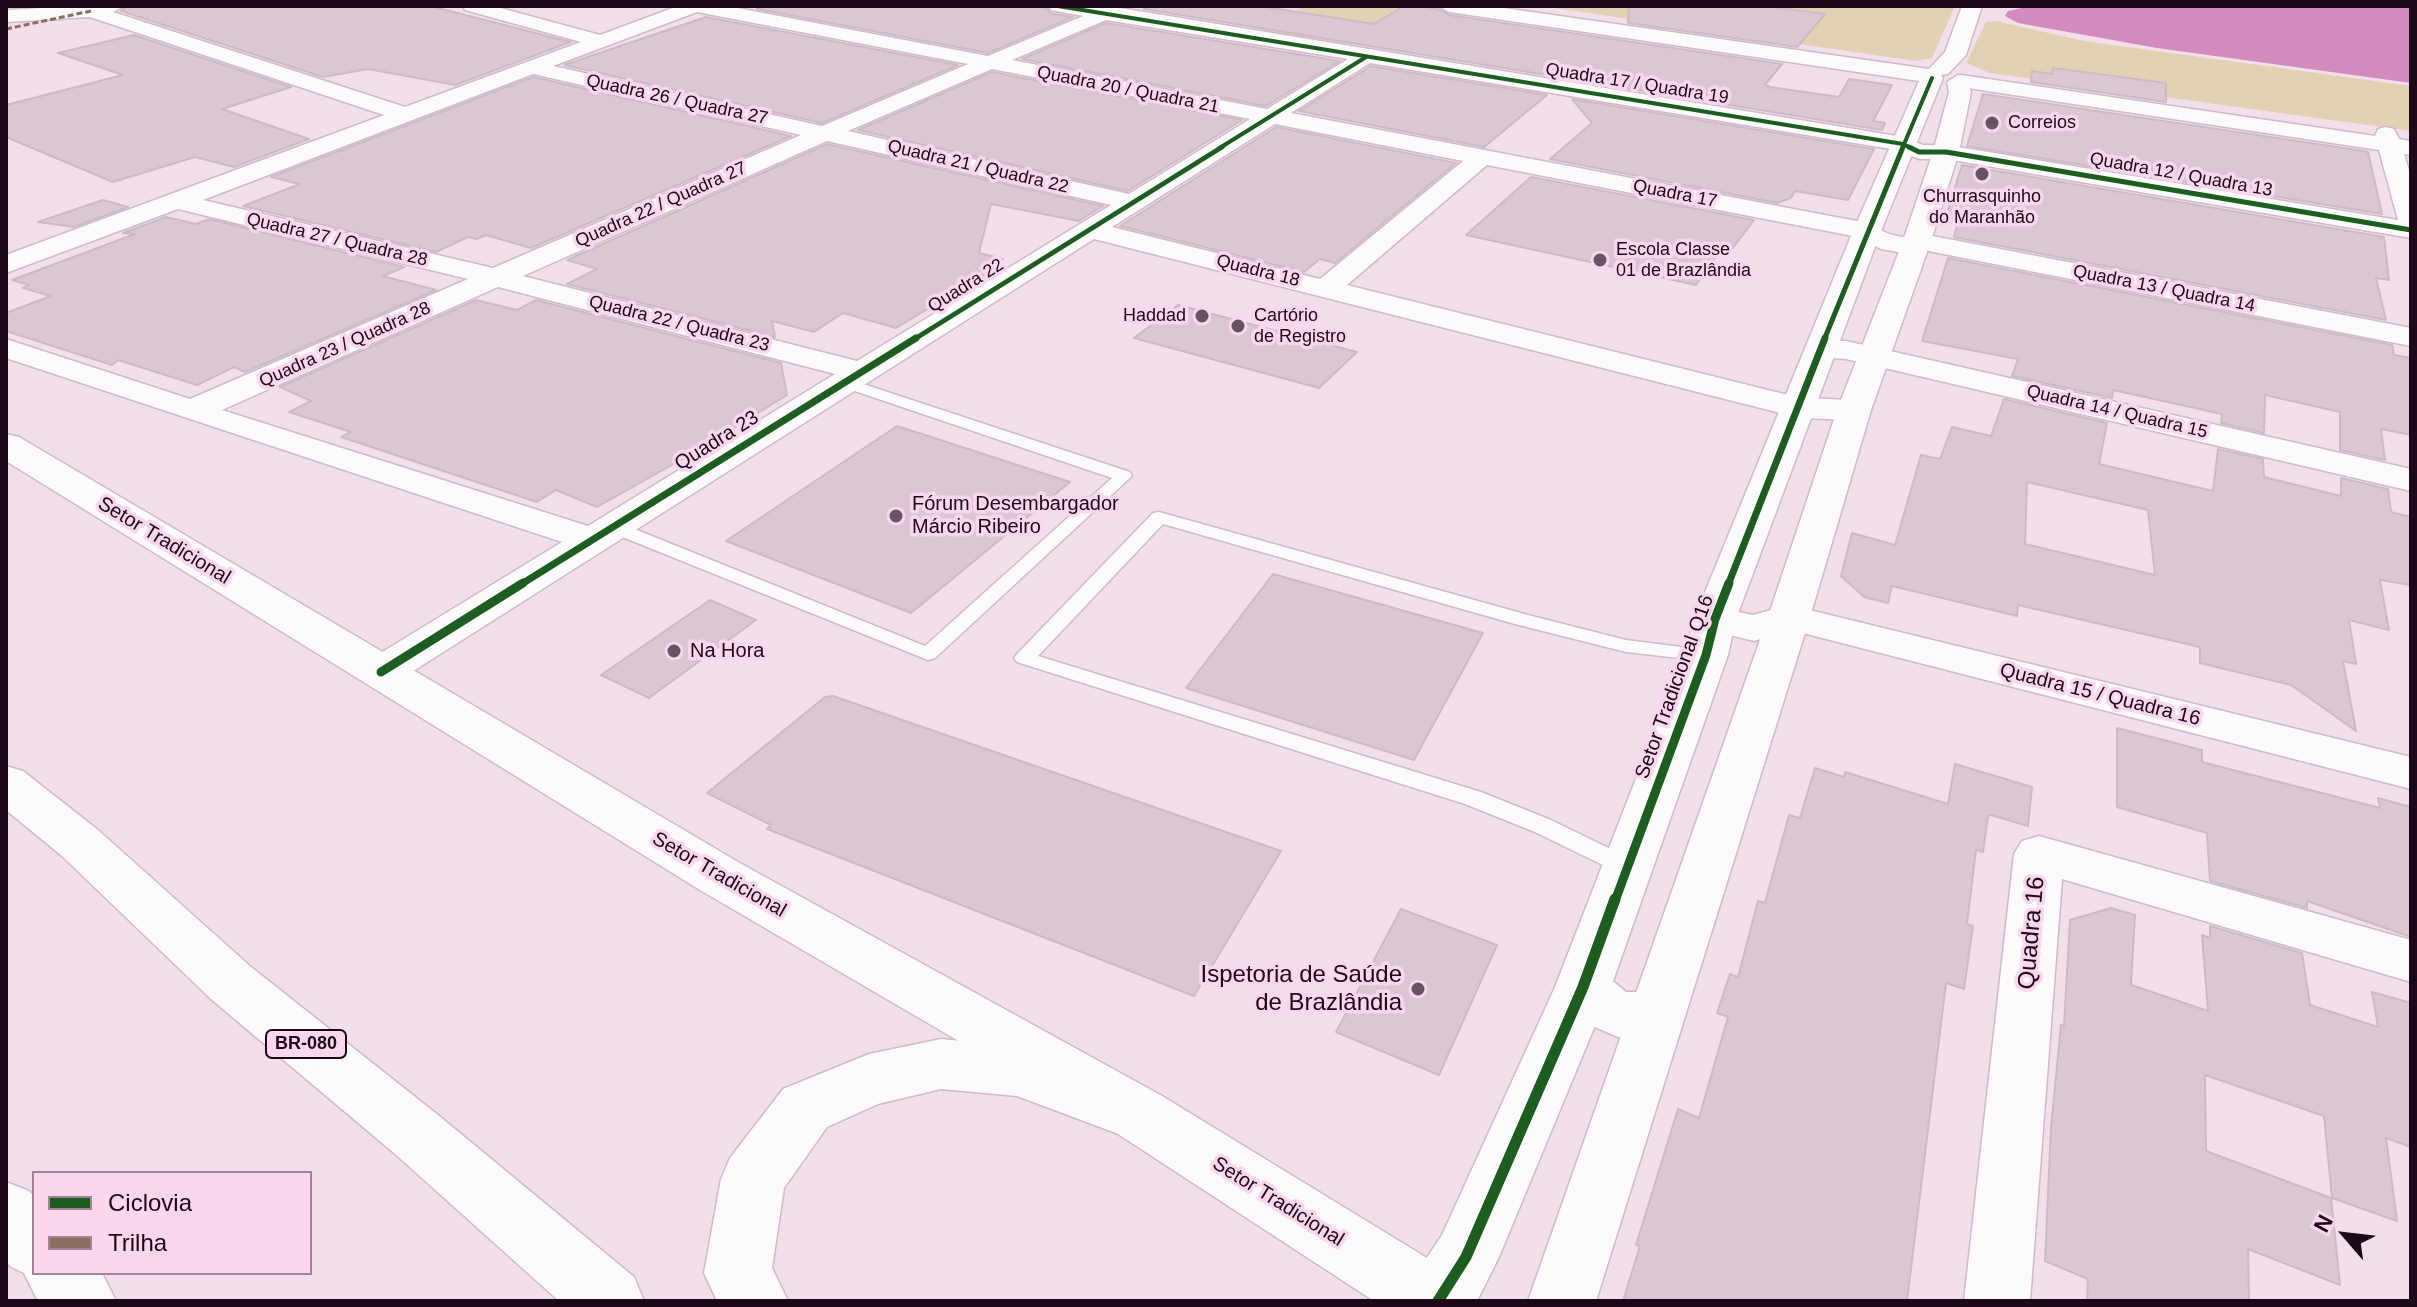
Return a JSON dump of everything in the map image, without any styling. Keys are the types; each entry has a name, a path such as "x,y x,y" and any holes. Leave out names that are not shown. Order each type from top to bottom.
{"main road":[{"path":"1449,6 1948,73"},
{"path":"1500,6 1658,33"},
{"name":"Setor Tradicional Q16","path":"1562,1301 1789,617 1854,410 1917,241 1924,148 1972,6"},
{"name":"Setor Tradicional Q16","path":"1436,1301 1466,1257 1583,987 1710,637 1867,231 1924,148"},
{"name":"Setor Tradicional","path":"6,445 719,876 1140,1115 1436,1301"},
{"name":"BR-080","path":"6,783 80,843 231,983 416,1134 610,1301"},
{"path":"754,1301 738,1273 753,1179 805,1108 869,1080 941,1064 1019,1071 1140,1115"},
{"path":"6,1212 32,1243"},
{"path":"60,1275 82,1301"}],"street":[{"path":"6,16 91,11 115,6"},
{"path":"472,6 594,39 696,6"},
{"path":"6,265 674,6"},
{"name":"Quadra 20 / Quadra 21","path":"696,6 1482,157"},
{"name":"Quadra 17 / Quadra 19","path":"1058,6 1113,10 1366,57 1924,148"},
{"name":"Quadra 22 / Quadra 27","path":"497,278 1113,10"},
{"path":"91,11 397,112"},
{"path":"1088,229 1366,57"},
{"name":"Quadra 26 / Quadra 27","path":"519,67 825,133"},
{"path":"1948,73 2399,141 2411,219"},
{"name":"Quadra 21 / Quadra 22","path":"825,133 1132,202"},
{"name":"Quadra 12 / Quadra 13","path":"1924,148 2411,230"},
{"name":"Quadra 17","path":"1482,157 1867,231 1881,241 1903,245 1917,241"},
{"name":"Quadra 18","path":"1088,229 1326,288 1482,157"},
{"name":"Quadra 27 / Quadra 28","path":"176,201 497,278"},
{"name":"Quadra 22","path":"851,376 1088,229"},
{"name":"Quadra 13 / Quadra 14","path":"1917,241 2411,337"},
{"name":"Quadra 22 / Quadra 23","path":"497,278 851,376"},
{"name":"Quadra 23 / Quadra 28","path":"192,411 497,278"},
{"path":"1326,288 1800,408 1854,410"},
{"path":"6,348 192,411 601,533"},
{"name":"Quadra 14 / Quadra 15","path":"1822,350 1846,350 1874,356 2411,480"},
{"name":"Quadra 23","path":"381,672 851,376"},
{"path":"1710,637 1789,617"},
{"name":"Quadra 15 / Quadra 16","path":"1789,617 2411,773"},
{"name":"Quadra 16","path":"1997,1301 2039,854 2411,961"},
{"path":"1583,987 1600,1005 1618,1014 1656,1015"}],"lane":[{"path":"601,533 928,654 1124,476 851,376"},
{"path":"1625,866 1543,826 1473,798 1024,658 1159,517 1626,646 1710,637"}],"shaded area":[{"path":"1305,6 1404,6 1336,48 1254,34"},
{"path":"1955,6 1932,58 1915,61 1548,7"},
{"path":"2031,6 2411,6 2411,83 2157,48 2018,23 2005,16 2008,11"},
{"path":"1996,21 2084,41 2411,86 2411,131 1990,73 1966,63 1986,22"}],"building":[{"path":"127,6 430,6 571,42 455,85 368,69 323,77 121,11"},
{"path":"764,6 1036,6 1047,8 1050,13 1073,17 988,53 757,9"},
{"path":"1150,6 1259,6 1374,24 1404,6 1419,6 1438,9 1449,15 1782,64 1765,85 1770,87 1839,97 1849,79 1892,85 1873,121 1885,123 1882,130 1144,9"},
{"path":"1629,6 1764,6 1825,14 1797,47 1628,23"},
{"path":"706,17 958,65 822,123 564,65"},
{"path":"1106,23 1340,61 1266,106 1022,59"},
{"path":"134,35 291,87 222,109 309,139 234,167 195,157 113,182 6,137 6,105 123,75 58,53"},
{"path":"1371,66 1547,95 1484,147 1299,111"},
{"path":"2053,68 2166,83 2166,102 2031,82 2032,71 2052,74"},
{"path":"992,72 1242,120 1128,191 858,130"},
{"path":"533,77 791,136 531,248 486,235 477,239 468,237 436,252 243,206 300,184 271,177"},
{"path":"1983,94 2368,152 2382,214 1967,146"},
{"path":"1572,99 1874,149 1848,200 1795,191 1791,198 1777,203 1550,159 1592,123"},
{"path":"1276,127 1456,163 1335,263 1320,259 1304,272 1120,226"},
{"path":"827,144 1103,206 1079,221 991,204 979,253 1003,259 990,267 996,268 896,328 843,313 814,332 772,321 775,337 567,284 597,269 567,260"},
{"path":"1962,165 2384,237 2389,280 2376,278 2386,320 1954,237 1958,220 1946,216"},
{"path":"1531,177 1754,220 1732,249 1723,247 1696,285 1466,235"},
{"path":"103,200 128,207 74,227 38,222"},
{"path":"166,217 196,224 209,219 404,267 383,276 436,290 245,372 234,367 197,385 118,360 112,365 6,331 6,313 51,296 23,288 29,285 12,280 135,234 123,233"},
{"path":"1948,258 2392,345 2394,355 2411,358 2411,435 2381,429 2385,460 2340,450 2340,412 2265,395 2264,433 2221,423 2222,414 2113,390 2112,398 2012,376 2018,359 1922,341"},
{"path":"476,300 517,310 536,300 781,363 787,395 702,448 597,507 556,490 537,502 341,437 351,432 289,412 311,401 280,387"},
{"path":"1178,305 1357,352 1319,388 1134,338"},
{"path":"2004,399 2107,423 2099,464 2213,491 2218,449 2263,459 2264,477 2341,496 2341,478 2388,489 2391,512 2411,517 2411,585 2380,580 2389,630 2349,620 2356,664 2343,661 2356,731 2291,685 2200,663 2200,647 2018,605 2017,616 1892,586 1888,603 1864,597 1841,576 1852,533 1895,545 1921,455 1940,459 1952,427 1991,436","holes":["2027,482 2148,510 2155,575 2025,544"]},
{"name":"Fórum Desembargador Márcio Ribeiro","path":"897,426 1070,482 911,613 726,541"},
{"path":"1273,574 1483,633 1414,760 1186,688"},
{"name":"Na Hora","path":"710,600 756,620 649,698 601,675"},
{"path":"833,696 1281,851 1194,996 767,829 771,825 707,793 825,697"},
{"path":"2117,728 2202,750 2202,762 2380,808 2378,798 2411,807 2411,937 2307,901 2307,908 2210,881 2207,833 2117,807"},
{"path":"1955,764 2032,787 2028,826 1988,816 1983,852 1976,850 1967,924 1973,926 1964,989 1946,983 1907,1301 1623,1301 1640,1246 1636,1245 1678,1109 1699,1118 1728,1017 1717,1013 1730,974 1738,977 1758,901 1765,903 1789,815 1800,818 1815,768 1844,777 1845,772 1948,804"},
{"path":"2111,908 2135,915 2131,985 2208,1011 2202,935 2210,938 2210,926 2302,953 2310,1005 2378,1027 2372,992 2411,1003 2411,1147 2386,1138 2397,1221 2332,1198 2324,1116 2205,1075 2206,1151 2331,1198 2340,1285 2248,1249 2249,1301 2087,1301 2088,1279 2045,1261 2051,1127 2061,1025 2064,1026 2070,920"},
{"name":"Ispetoria de Saúde de Brazlândia","path":"1401,909 1497,945 1439,1075 1336,1032"}],"marked path":[{"path":"6,29 91,11"}],"cycle path":[{"path":"1058,6 1903,144 1919,152 1946,152 2411,230"},
{"path":"381,672 1366,57"},
{"path":"1438,1301 1466,1257 1583,987 1706,655 1715,619 1867,231 1932,78"}],"place":[{"name":"Correios","path":"1992,123"},
{"name":"Churrasquinho do Maranhão","path":"1982,174"},
{"name":"Escola Classe 01 de Brazlândia","path":"1600,260"},
{"name":"Haddad","path":"1202,316"},
{"name":"Cartório de Registro","path":"1238,326"},
{"name":"Fórum Desembargador Márcio Ribeiro","path":"896,516"},
{"name":"Na Hora","path":"674,651"},
{"name":"Ispetoria de Saúde de Brazlândia","path":"1418,989"}]}
